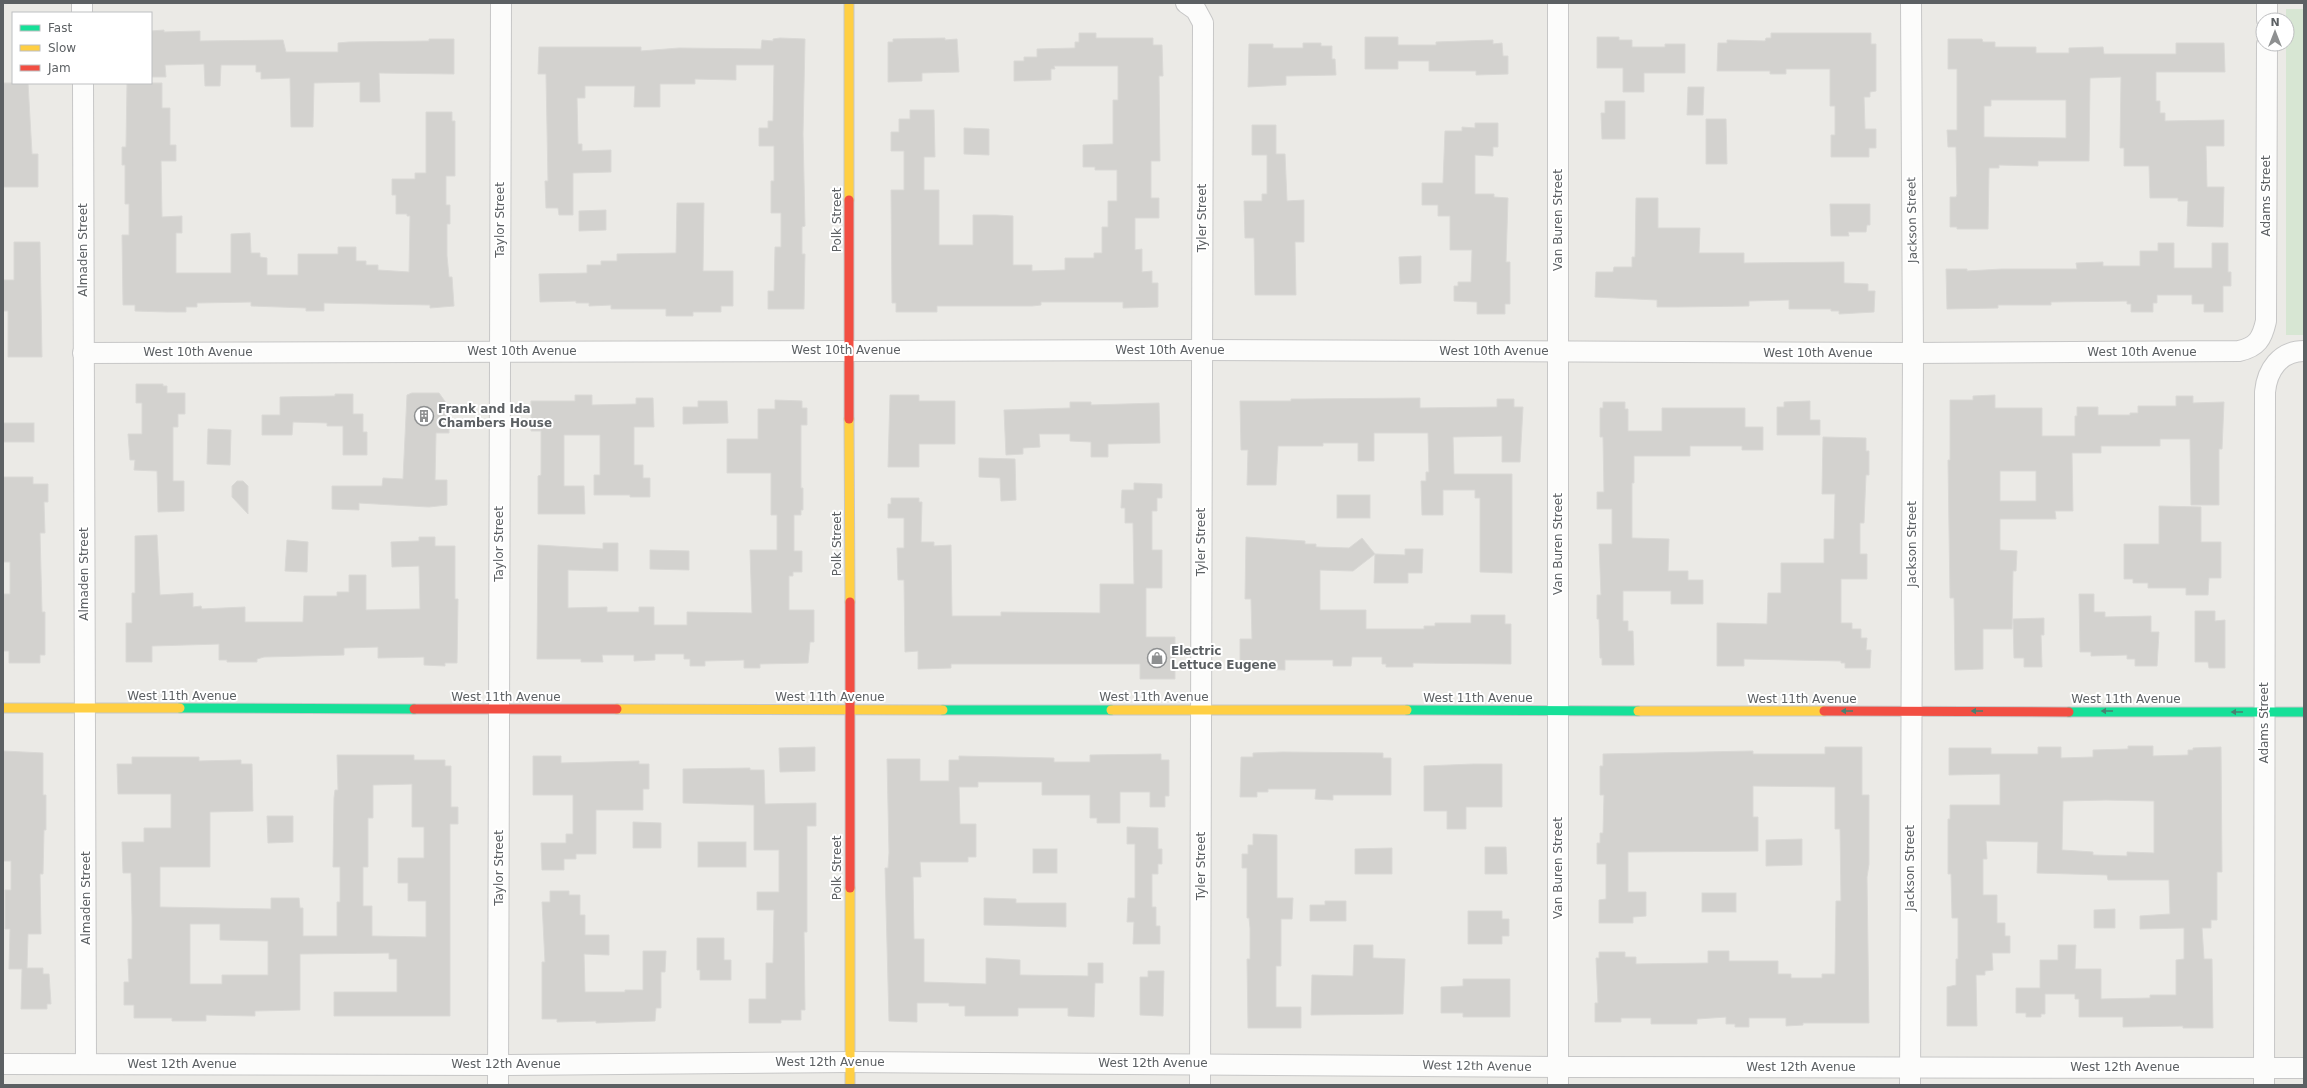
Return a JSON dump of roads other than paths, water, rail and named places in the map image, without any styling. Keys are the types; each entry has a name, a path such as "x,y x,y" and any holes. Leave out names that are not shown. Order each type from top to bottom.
{"main road":[{"name":"Polk Street","path":"849,3 850,1085"},
{"name":"West 11th Avenue","path":"3,708 2304,712"}],"street":[{"name":"Taylor Street","path":"498,1085 501,3"},
{"name":"Tyler Street","path":"1188,3 1200,15 1203,23 1200,1085"},
{"name":"Van Buren Street","path":"1558,3 1558,1076"},
{"name":"Jackson Street","path":"1910,1076 1913,353 1911,3"},
{"name":"Adams Street","path":"2255,345 2263,332 2266,321 2267,52"},
{"name":"Almaden Street","path":"82,84 86,1064"},
{"name":"West 10th Avenue","path":"83,353 849,350 1913,353 2231,352 2250,349 2255,345"},
{"name":"Adams Street","path":"2264,1076 2265,392 2268,378 2275,363 2290,353 2304,351"},
{"name":"West 12th Avenue","path":"3,1064 498,1065 850,1062 1199,1063 1558,1076 2264,1076 2304,1068"}],"place":[{"name":"Frank and Ida Chambers House","path":"424,416"},
{"name":"Electric Lettuce Eugene","path":"1157,658"}]}
